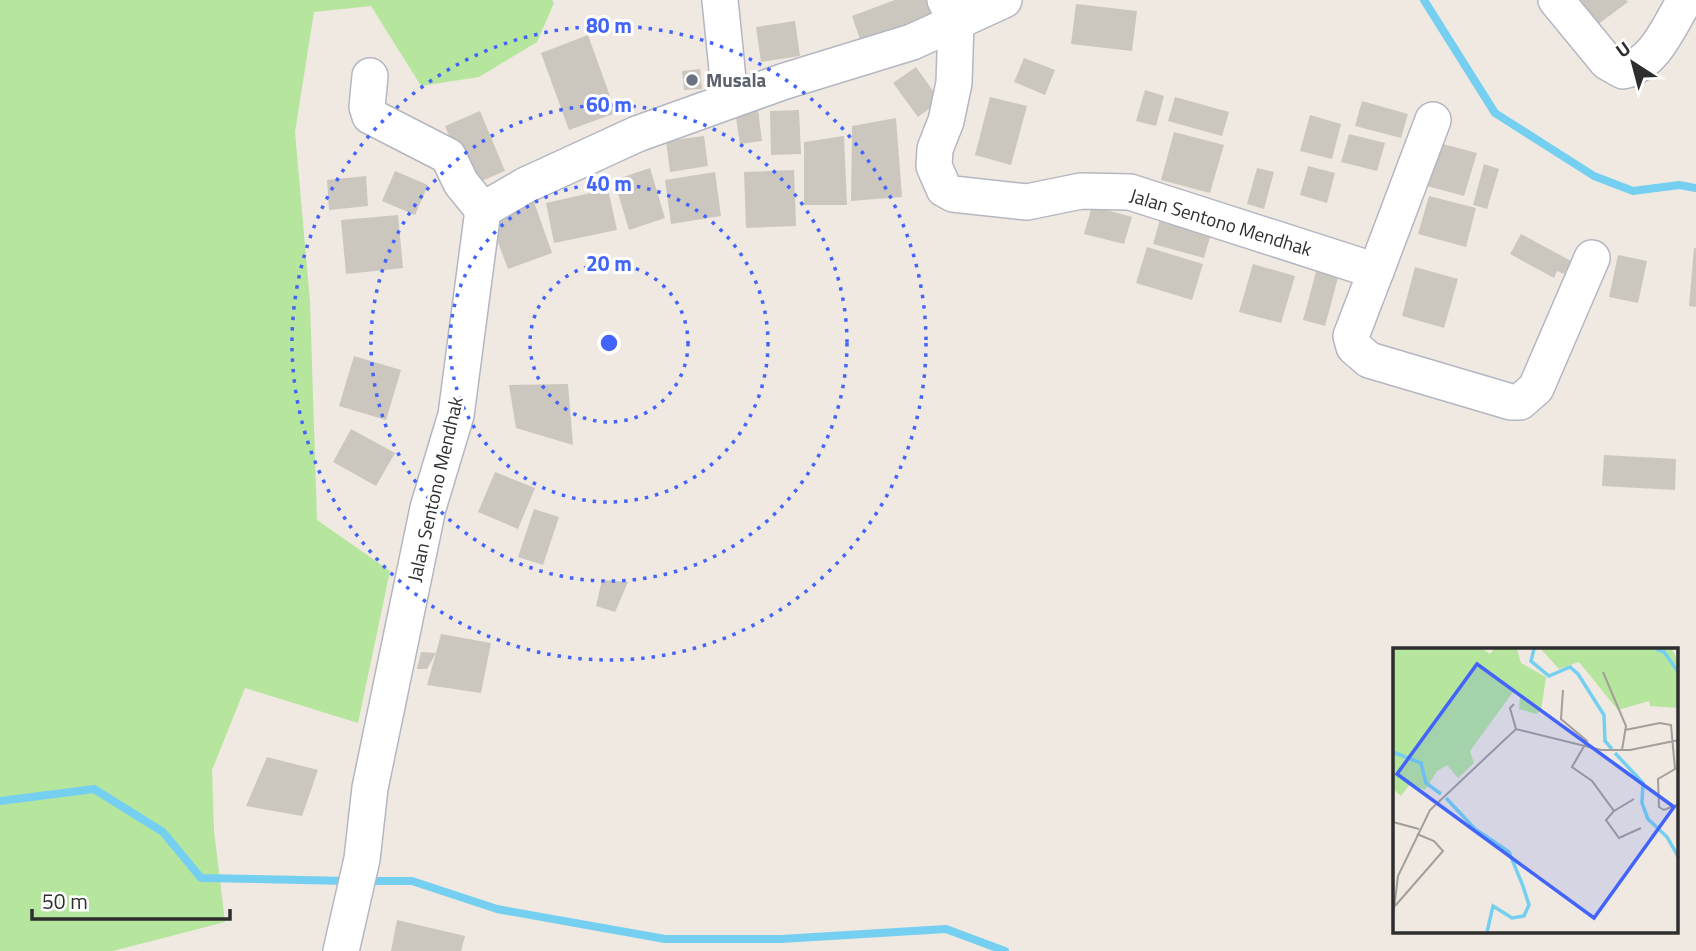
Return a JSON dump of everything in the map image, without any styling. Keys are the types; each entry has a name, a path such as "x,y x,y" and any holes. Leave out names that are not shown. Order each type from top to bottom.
{"street":[{"path":"720,0 730,99"},
{"path":"370,76 367,107 370,116 448,156 461,183 483,210 526,185 638,134 730,99 912,42 951,11 1004,0"},
{"path":"1556,0 1607,62 1623,71 1637,68 1650,56 1685,0"},
{"name":"Jalan Sentono Mendhak","path":"951,11 954,83 946,121 935,149 934,166 944,189 953,194 1027,202 1081,191 1130,192 1376,271"},
{"path":"1433,120 1351,336 1354,347 1360,353 1369,360 1510,402 1520,402 1536,388 1592,258"},
{"name":"Jalan Sentono Mendhak","path":"341,951 362,859 370,788 428,508 456,415 483,210"}],"green space":[{"path":"0,0 552,0 554,3 537,42 479,77 421,86 371,6 314,12 295,132 310,302 317,520 390,571 358,723 245,688 212,770 214,830 225,922 113,951 0,951"}],"building":[{"path":"895,0 934,0 939,13 861,42 852,16"},
{"path":"1572,0 1626,0 1628,2 1593,28"},
{"path":"1076,4 1137,11 1132,51 1071,44"},
{"path":"795,21 800,56 761,62 756,27"},
{"path":"588,35 616,113 569,130 541,53"},
{"path":"1024,58 1055,70 1045,95 1014,82"},
{"path":"916,67 940,101 918,117 893,83"},
{"name":"Musala","path":"700,69 702,89 684,90 682,71"},
{"path":"1145,90 1164,96 1156,126 1136,121"},
{"path":"990,97 1027,106 1011,165 975,155"},
{"path":"1175,97 1229,112 1222,136 1168,121"},
{"path":"1362,101 1408,114 1401,138 1355,126"},
{"path":"757,102 762,141 740,144 734,105"},
{"path":"799,110 801,154 771,155 770,111"},
{"path":"480,111 505,171 470,186 445,126"},
{"path":"1310,115 1341,124 1332,159 1300,151"},
{"path":"896,118 902,197 851,201 852,126"},
{"path":"1174,132 1224,145 1210,193 1161,180"},
{"path":"1349,134 1385,143 1377,171 1341,162"},
{"path":"704,136 708,166 670,172 666,141"},
{"path":"844,136 847,205 804,205 804,142"},
{"path":"1439,143 1477,153 1464,196 1427,186"},
{"path":"1484,164 1499,169 1487,209 1473,205"},
{"path":"1308,166 1335,173 1327,203 1300,195"},
{"path":"650,168 665,218 629,230 614,180"},
{"path":"1257,168 1274,172 1264,209 1247,204"},
{"path":"794,170 796,226 746,228 744,172"},
{"path":"395,171 428,185 415,215 382,201"},
{"path":"715,172 721,216 671,224 665,180"},
{"path":"366,176 368,206 329,210 327,180"},
{"path":"608,189 617,230 554,243 546,203"},
{"path":"1429,196 1476,208 1466,247 1418,234"},
{"path":"534,202 552,253 508,269 489,218"},
{"path":"1092,206 1132,217 1124,244 1084,234"},
{"path":"398,215 403,268 346,274 341,220"},
{"path":"1161,216 1212,230 1204,258 1153,244"},
{"path":"1521,234 1571,261 1564,274 1557,271 1554,278 1510,254"},
{"path":"1147,247 1203,264 1192,300 1136,283"},
{"path":"1696,248 1696,307 1689,306"},
{"path":"1618,255 1647,261 1638,303 1609,297"},
{"path":"1253,264 1295,276 1281,323 1239,312"},
{"path":"1415,267 1458,279 1444,328 1402,316"},
{"path":"1317,268 1339,274 1325,326 1303,320"},
{"path":"354,356 401,370 386,420 339,406"},
{"path":"568,384 573,445 516,428 509,385"},
{"path":"351,429 395,453 376,486 333,462"},
{"path":"1604,455 1676,459 1675,490 1602,486"},
{"path":"495,472 535,488 518,529 478,512"},
{"path":"534,509 559,517 543,565 518,557"},
{"path":"602,580 628,582 615,612 596,606"},
{"path":"441,634 491,643 481,693 427,685"},
{"path":"421,652 436,653 427,669 417,669"},
{"path":"267,757 318,770 302,816 246,806"},
{"path":"397,920 465,936 461,951 391,951"}],"waterway":[{"path":"1424,0 1495,113 1594,176 1633,191 1679,185 1696,188"},
{"path":"0,801 94,789 163,832 201,878 349,881"},
{"path":"365,881 412,881 497,909 665,939 781,939 946,929 1005,951"}],"place":[{"name":"Musala","path":"692,80"}]}
